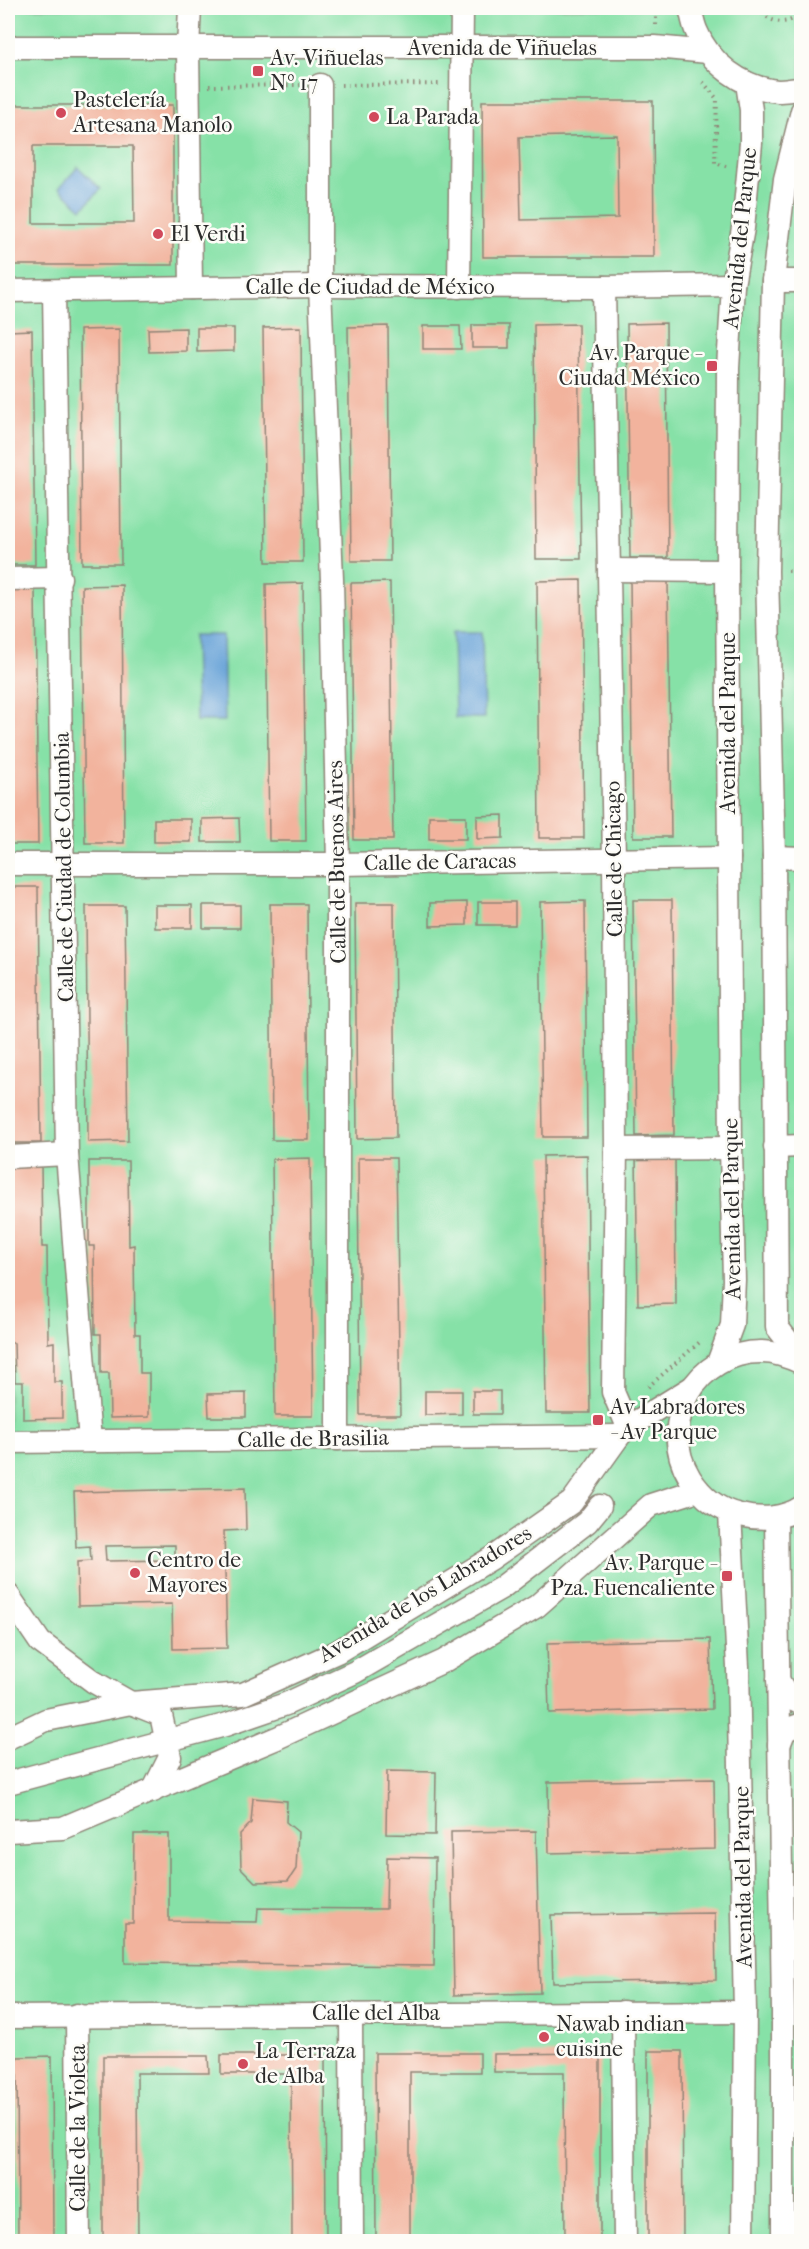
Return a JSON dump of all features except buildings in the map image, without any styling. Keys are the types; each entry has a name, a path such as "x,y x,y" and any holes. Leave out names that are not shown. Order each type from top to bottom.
{"street":[{"path":"190,8 188,48 191,288"},
{"path":"459,287 462,8"},
{"path":"690,8 695,29 708,52 725,70 747,83 778,91 801,89"},
{"name":"Avenida de Viñuelas","path":"8,47 656,47 708,52"},
{"name":"Avenida del Parque","path":"718,1363 732,1325 734,1280 727,571 728,368 733,285 743,228 751,143 751,110 747,83"},
{"name":"Calle de Buenos Aires","path":"320,85 320,286 333,580 338,864 338,1439"},
{"name":"Avenida del Parque","path":"801,111 785,179 773,281 767,571 774,857 777,1327 801,1361"},
{"path":"773,281 801,281"},
{"name":"Calle de Ciudad de México","path":"8,291 320,286 733,285"},
{"name":"Calle de Chicago","path":"604,287 614,860 616,1149 613,1392 623,1432"},
{"name":"Calle de Ciudad de Columbia","path":"54,291 68,1154 90,1441"},
{"path":"610,570 727,571"},
{"path":"8,579 60,578"},
{"path":"774,857 801,858"},
{"name":"Calle de Caracas","path":"8,864 338,864 729,858"},
{"path":"775,1147 801,1146"},
{"path":"616,1149 731,1148"},
{"path":"8,1157 68,1154"},
{"path":"801,1361 785,1355 763,1352 740,1354 718,1363 703,1374 691,1388 680,1413 677,1440 683,1467 698,1490 712,1503 729,1513 753,1518 776,1517 801,1507"},
{"name":"Avenida de los Labradores","path":"8,1738 46,1720 131,1703 243,1694 337,1652 492,1558 572,1502 623,1432 691,1388"},
{"name":"Calle de Brasilia","path":"8,1442 338,1439 623,1432"},
{"path":"8,1831 63,1828 277,1738 444,1661 537,1606 651,1505 698,1490"},
{"path":"8,1783 225,1725 286,1704 355,1672 501,1587 587,1522 600,1506"},
{"name":"Avenida del Parque","path":"729,1513 738,1667 745,2012 743,2241"},
{"name":"Avenida del Parque","path":"776,1517 779,1744 792,2012 783,2241"},
{"path":"8,1595 40,1642 94,1682 131,1703 161,1715 170,1757 153,1791"},
{"path":"778,1680 789,1698 801,1704"},
{"path":"779,1744 785,1730 801,1724"},
{"path":"623,2012 625,2241"},
{"name":"Calle del Alba","path":"8,2017 745,2012"},
{"path":"351,2013 352,2241"},
{"name":"Calle de la Violeta","path":"77,2015 79,2241"}],"path":[{"path":"656,8 656,47"},
{"path":"759,8 768,18 778,22 788,21 801,12"},
{"path":"697,74 717,99 715,163 747,173"}],"green space":[{"path":"8,8 801,8 801,2241 8,2241"}],"water":[{"path":"78,167 101,189 82,209 59,188"},
{"path":"453,632 482,632 484,718 455,718"},
{"path":"194,635 223,635 225,721 196,721"}],"place":[{"name":"Av. Viñuelas Nº 17","path":"258,71"},
{"name":"Pastelería Artesana Manolo","path":"61,113"},
{"name":"La Parada","path":"374,117"},
{"name":"El Verdi","path":"158,234"},
{"name":"Av. Parque - Ciudad México","path":"712,366"},
{"name":"Av Labradores - Av Parque","path":"598,1420"},
{"name":"Centro de Mayores","path":"135,1573"},
{"name":"Av. Parque - Pza. Fuencaliente","path":"727,1576"},
{"name":"Nawab indian cuisine","path":"544,2037"},
{"name":"La Terraza de Alba","path":"243,2064"}]}
